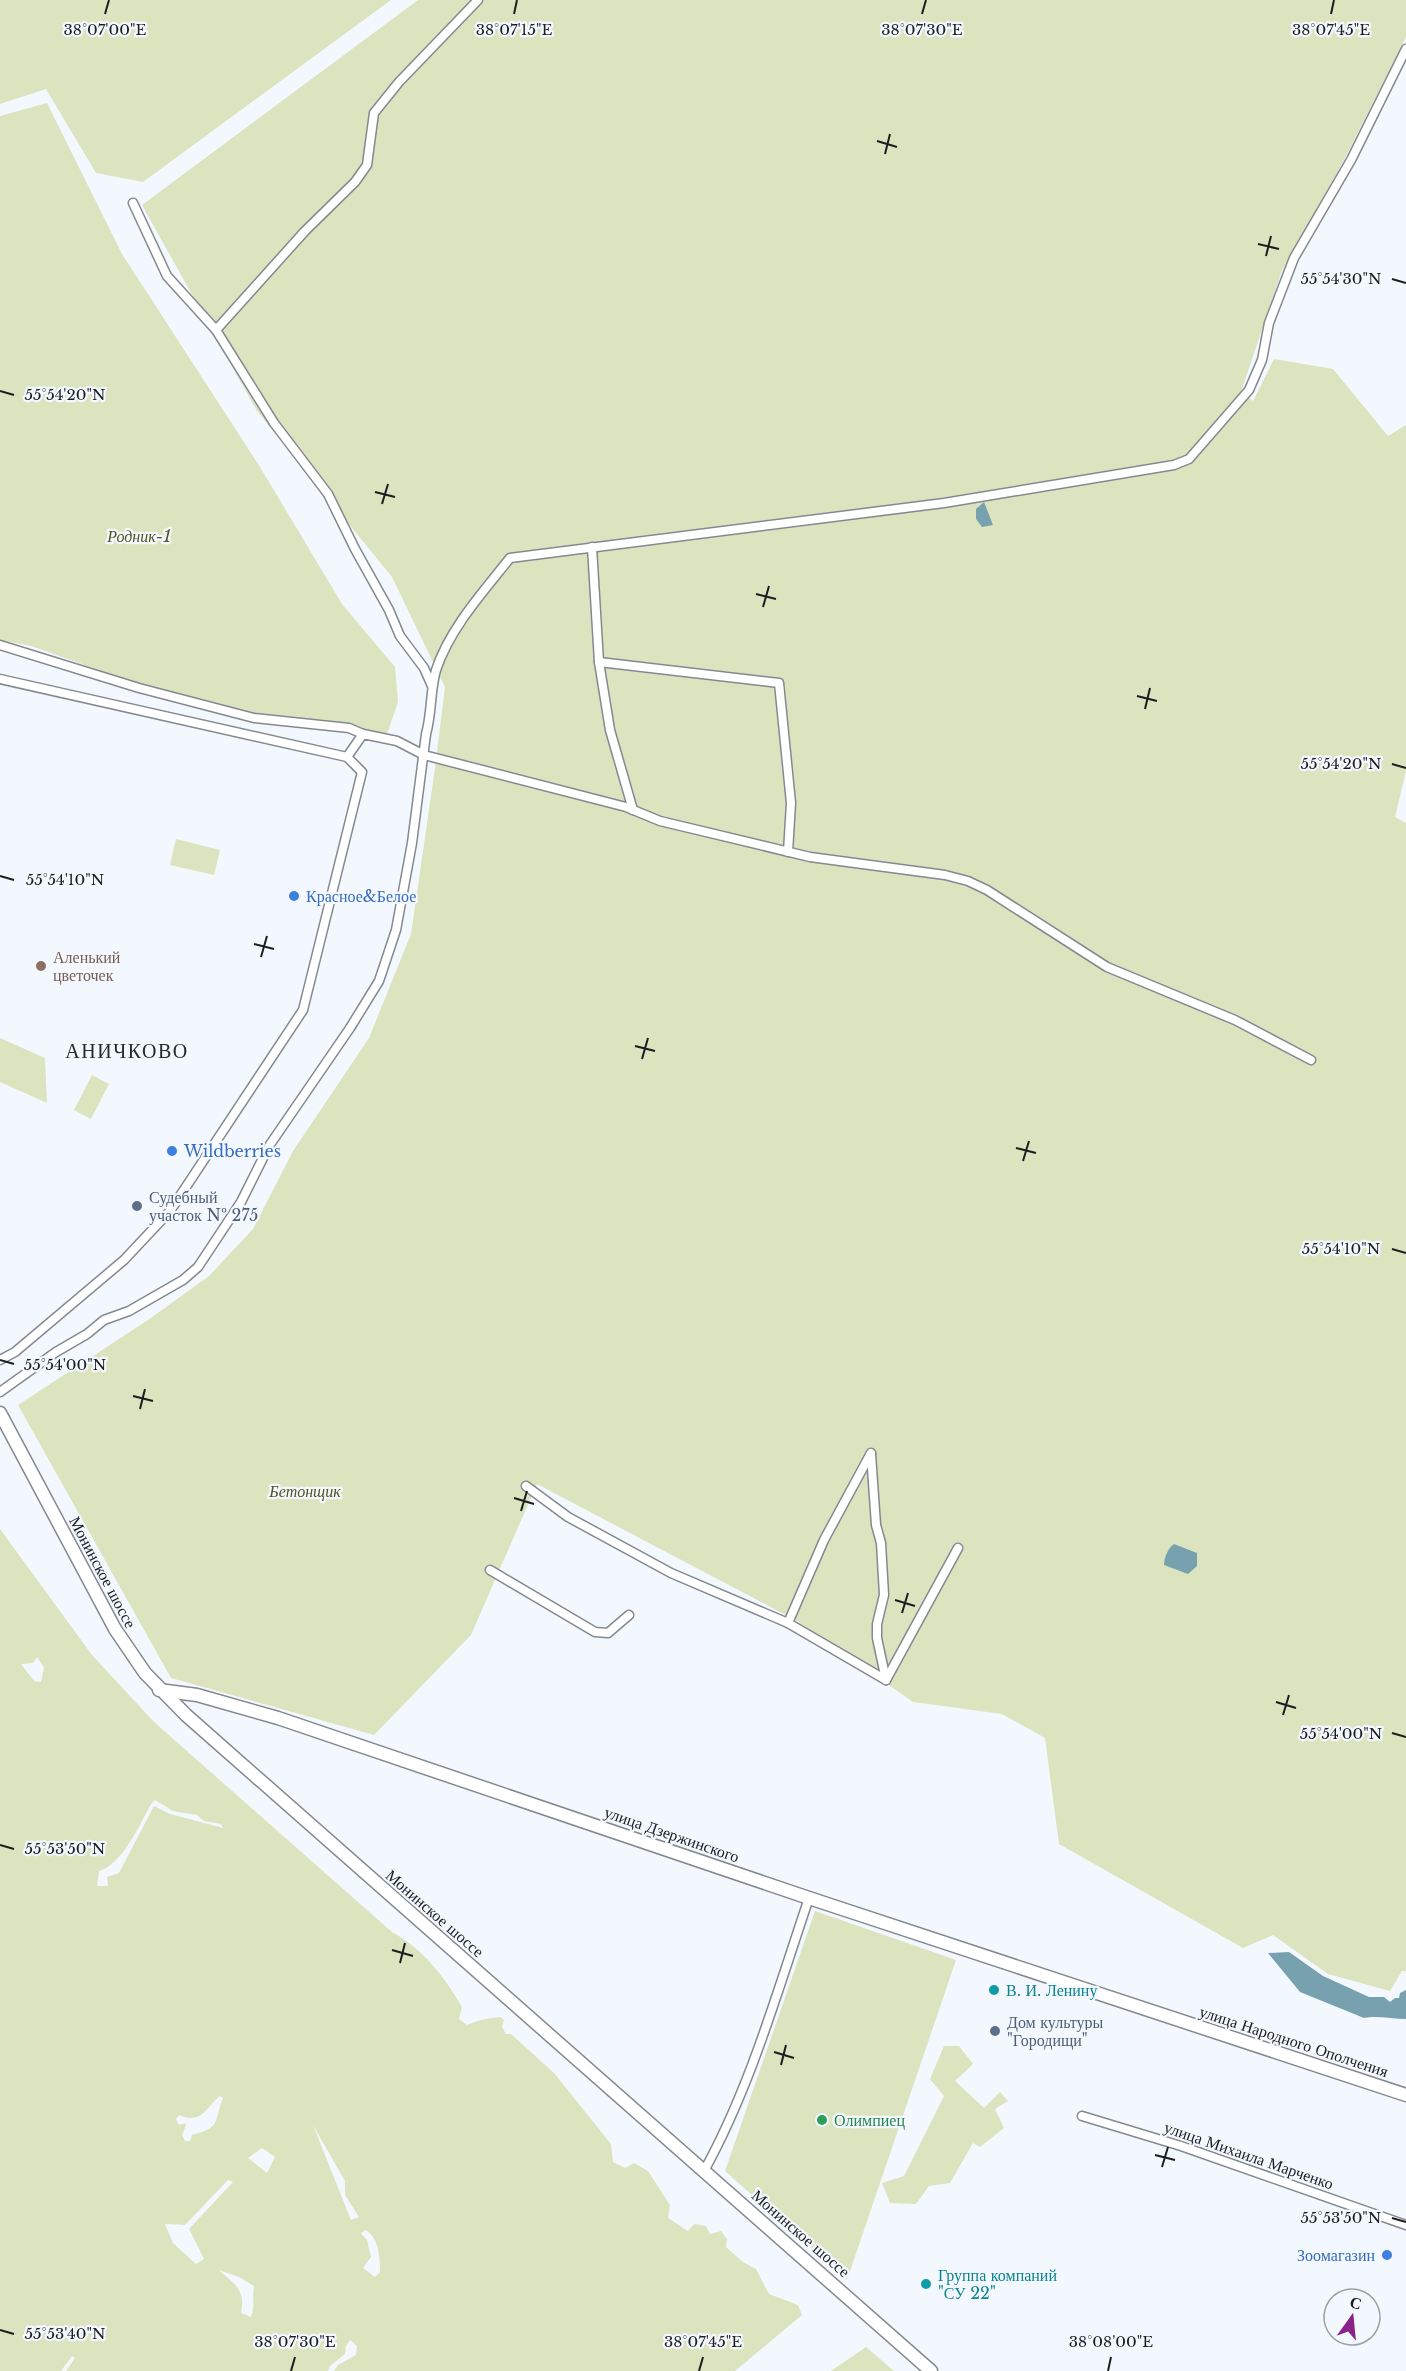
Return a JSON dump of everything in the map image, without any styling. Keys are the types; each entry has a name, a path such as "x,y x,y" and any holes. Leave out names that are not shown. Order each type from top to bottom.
{"street":[{"path":"216,330 305,231 355,182 367,165 374,113 399,81 478,0"},
{"path":"0,1392 56,1352 87,1334 104,1320 129,1311 183,1280 198,1267 241,1202 269,1146 350,1028 379,981 396,930 412,843 426,734 430,721 432,686 441,660 461,622 510,558 944,503 1174,465 1189,459 1250,390 1262,360 1269,323 1294,258 1351,160 1406,48"},
{"path":"133,203 167,276 216,330 274,423 328,494 389,610 400,636 424,668 432,686"},
{"path":"592,547 599,662 610,730 633,810"},
{"path":"0,645 139,688 254,718 349,728 363,734 397,741 424,756 633,810 660,821 810,857 945,875 968,881 987,890 1107,967 1235,1020 1311,1060"},
{"path":"599,662 779,683 791,803 788,852"},
{"path":"0,680 347,758 362,772 303,1010 170,1210 124,1260 15,1352 0,1360"},
{"path":"347,758 363,734"},
{"name":"Монинское шоссе","path":"0,1413 115,1629 130,1654 159,1690 931,2371"},
{"path":"788,1623 824,1540 871,1453 884,1594 876,1638 886,1680"},
{"path":"526,1486 568,1517 671,1574 788,1623 886,1680"},
{"path":"886,1680 958,1548"},
{"path":"490,1570 595,1632 608,1633 629,1616"},
{"name":"улица Дзержинского","path":"159,1690 197,1695 278,1718 1172,2019"},
{"path":"186,1715 188,1704 193,1700 213,1699"},
{"path":"704,2171 737,2102 809,1898"},
{"name":"улица Народного Ополчения","path":"1172,2019 1406,2095"},
{"name":"улица Михаила Марченко","path":"1082,2116 1181,2146 1406,2225"}],"green space":[{"path":"0,0 391,0 143,182 96,173 46,89 0,104"},
{"name":"Бетонщик","path":"418,0 1406,0 1406,37 1345,158 1281,273 1241,392 1253,401 1274,359 1333,369 1388,436 1406,425 1406,771 1395,817 1406,823 1406,1971 1402,1971 1390,1991 1328,1974 1273,1935 1243,1948 1059,1844 1045,1738 1002,1714 913,1702 797,1621 537,1484 471,1635 374,1735 171,1678 18,1405 148,1320 209,1276 253,1229 293,1151 369,1038 411,934 445,687 392,577 257,411 142,205"},
{"name":"Родник-1","path":"47,103 122,254 260,467 342,604 395,667 398,702 387,734 229,716 31,646 0,640 0,116"},
{"path":"176,839 220,850 214,875 170,865"},
{"path":"0,1038 45,1058 47,1103 0,1082"},
{"path":"92,1075 109,1084 91,1119 74,1110"},
{"path":"0,1529 92,1655 154,1722 392,1932 424,1956 448,1984 462,2007 459,2019 467,2025 501,2017 504,2020 502,2027 506,2034 511,2034 554,2073 611,2144 613,2162 625,2168 634,2163 648,2171 670,2205 668,2218 688,2231 694,2224 706,2226 710,2234 721,2231 727,2239 726,2247 743,2262 756,2269 769,2294 798,2305 802,2315 735,2371 334,2371 338,2365 356,2355 357,2346 350,2340 345,2354 330,2366 328,2371 66,2371 75,2358 72,2356 61,2371 0,2371","holes":["37,1657 44,1667 41,1682 34,1681 21,1664 33,1663","155,1800 173,1811 197,1815 204,1821 221,1824 223,1828 170,1814 154,1806 119,1873 107,1877 108,1886 97,1886 99,1871 115,1861","220,2096 223,2098 215,2123 208,2129 192,2135 190,2141 185,2141 182,2135 186,2125 185,2123 179,2125 176,2119 179,2115 193,2118 203,2113","313,2125 345,2181 345,2195 359,2217 351,2220","262,2148 275,2157 267,2173 248,2158","228,2180 233,2182 189,2229 204,2259 196,2264 173,2243 165,2224 185,2225","366,2230 374,2238 379,2254 380,2272 375,2277 363,2268 371,2257 367,2240 361,2233","219,2270 239,2277 254,2286 251,2317 241,2313 242,2298 229,2279"]},
{"name":"Олимпиец","path":"815,1911 956,1960 847,2280 725,2171"},
{"path":"944,2046 959,2046 973,2064 955,2081 984,2108 1000,2092 1008,2101 995,2109 1004,2128 980,2147 973,2143 950,2183 929,2186 916,2204 890,2203 882,2183 904,2176 944,2096 930,2079"},
{"path":"866,2347 894,2371 831,2371"}],"water":[{"path":"984,502 993,525 982,527 976,519 976,509"},
{"path":"1174,1544 1197,1553 1197,1566 1188,1574 1164,1565 1167,1553"},
{"path":"1289,1952 1323,1976 1369,1997 1384,1997 1390,2002 1399,1998 1400,1993 1406,1990 1406,2019 1364,2018 1300,1992 1268,1953"}],"place":[{"name":"Красное&Белое","path":"294,896"},
{"name":"Аленький цветочек","path":"41,966"},
{"name":"Wildberries","path":"172,1151"},
{"name":"Судебный участок № 275","path":"137,1206"},
{"name":"В. И. Ленину","path":"994,1990"},
{"name":"Дом культуры \"Городищи\"","path":"995,2031"},
{"name":"Олимпиец","path":"822,2120"},
{"name":"Зоомагазин","path":"1387,2255"},
{"name":"Группа компаний \"СУ 22\"","path":"926,2284"}],"district":[{"name":"АНИЧКОВО","path":"127,1051"}]}
